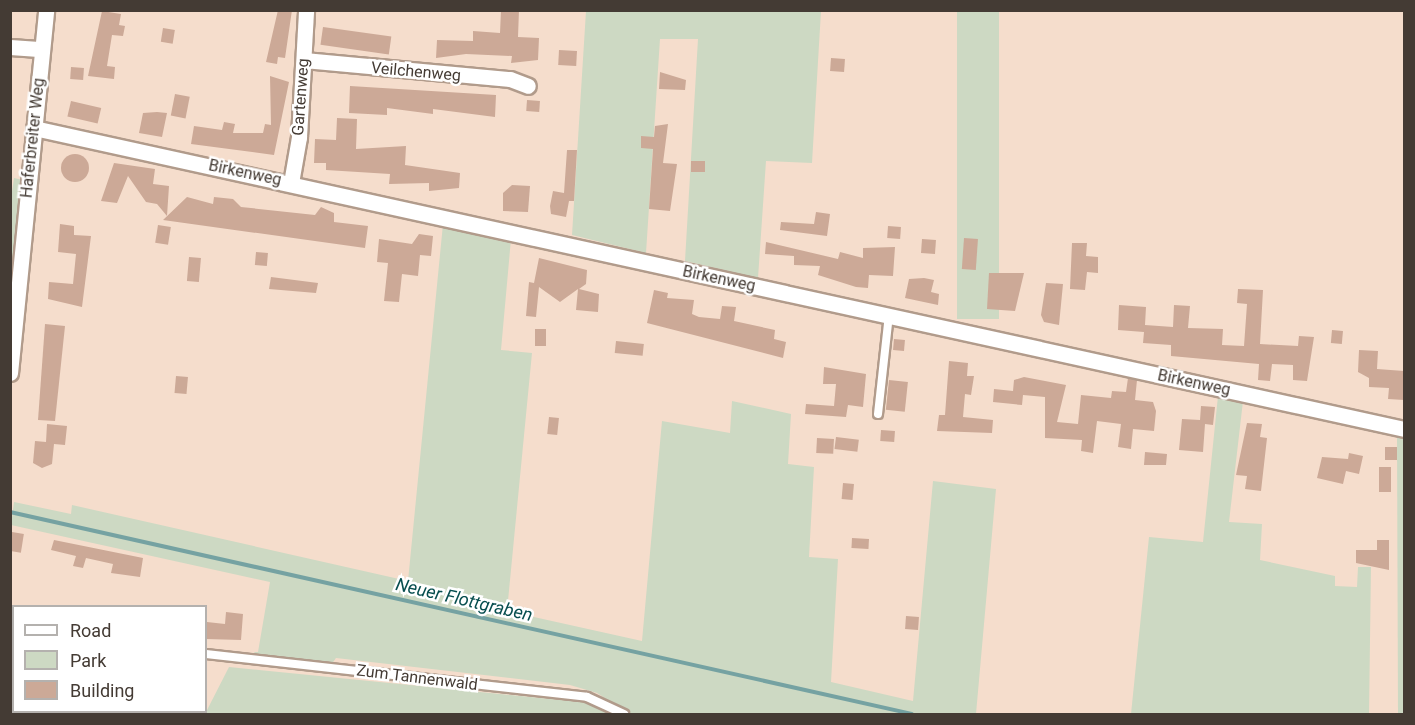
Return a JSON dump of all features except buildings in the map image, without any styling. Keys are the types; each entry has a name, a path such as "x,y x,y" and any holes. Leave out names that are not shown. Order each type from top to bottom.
{"street":[{"name":"Haferbreiter Weg","path":"10,373 46,10"},
{"name":"Gartenweg","path":"291,183 304,60 306,10"},
{"path":"10,47 42,49"},
{"name":"Veilchenweg","path":"304,60 510,80 528,86"},
{"name":"Birkenweg","path":"34,128 1404,429"}],"lane":[{"path":"878,414 889,315"},
{"name":"Zum Tannenwald","path":"207,654 587,698 624,714"}],"green space":[{"path":"586,11 821,11 812,163 766,161 758,278 685,261 698,39 660,39 646,253 572,235"},
{"path":"957,11 999,11 999,319 957,319"},
{"path":"14,178 23,180 10,324 10,205"},
{"path":"443,224 511,239 501,350 532,353 507,611 642,641 662,421 730,433 732,401 791,414 788,464 814,467 809,557 838,559 831,682 913,701 933,481 996,489 976,714 630,714 597,693 570,685 336,658 331,665 259,658 254,652 258,652 270,582 11,525 14,502 71,514 72,505 408,581"},
{"path":"1218,396 1243,401 1229,522 1262,524 1260,560 1335,576 1335,586 1357,587 1358,567 1371,567 1369,714 1131,714 1149,537 1203,542"},
{"path":"1397,435 1404,437 1404,714 1398,714"},
{"path":"229,667 601,704 615,714 205,714"}],"waterway":[{"name":"Neuer Flottgraben","path":"10,512 912,714"}]}
